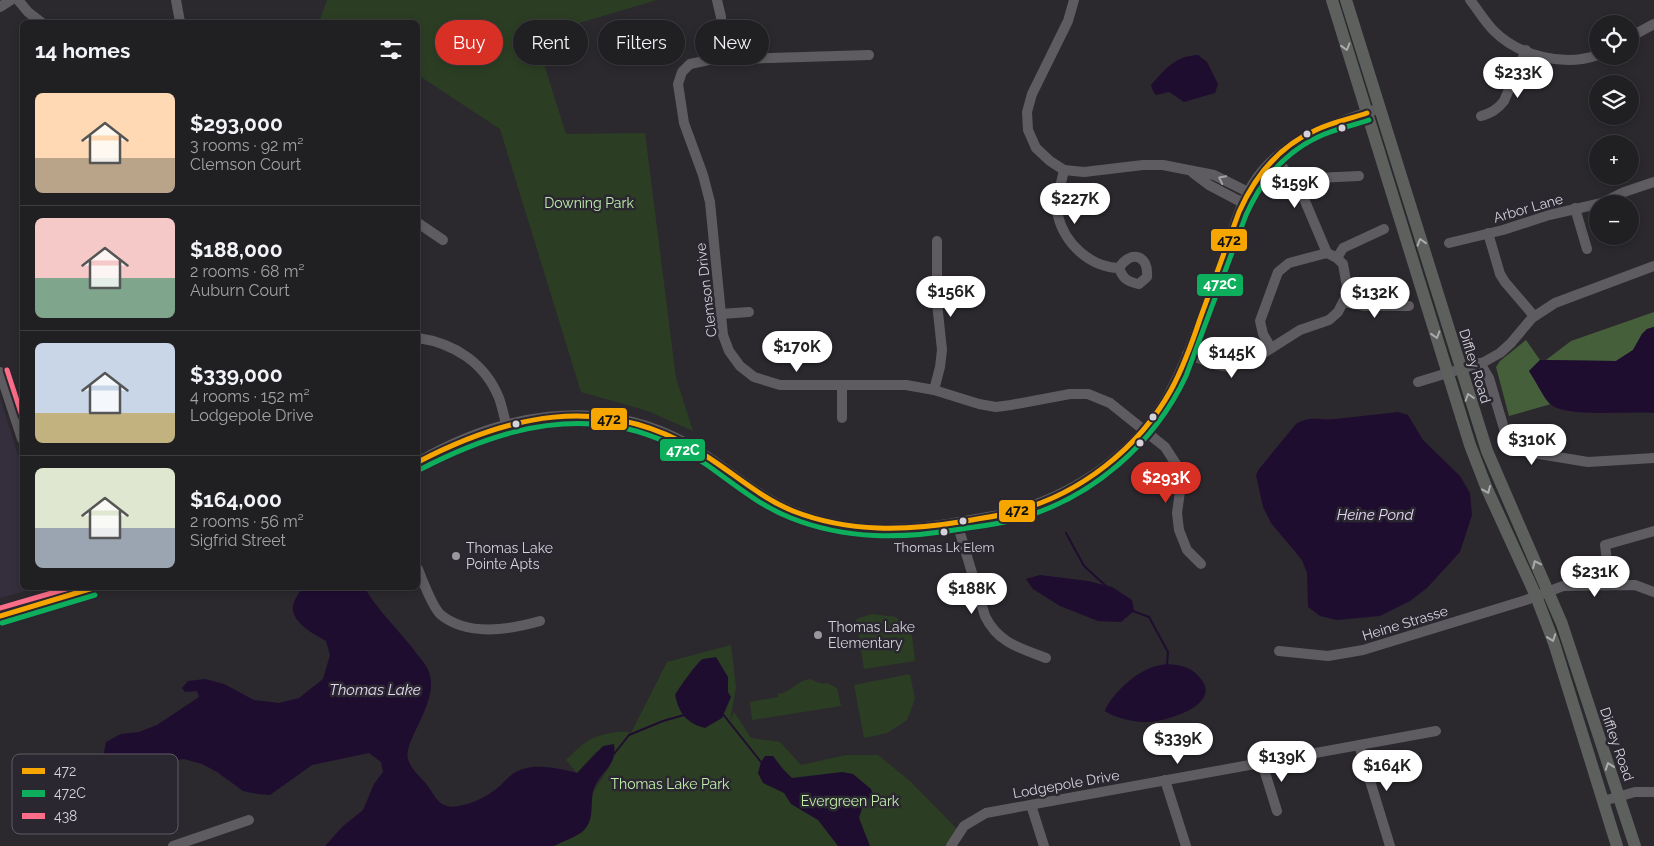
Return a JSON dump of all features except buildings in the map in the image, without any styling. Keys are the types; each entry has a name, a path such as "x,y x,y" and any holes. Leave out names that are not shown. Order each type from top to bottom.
{"main road":[{"name":"Diffley Road","path":"1332,0 1367,113 1455,371 1509,505 1562,624 1635,846"},
{"name":"Diffley Road","path":"1346,0 1380,108 1455,371 1470,444 1487,489 1536,596 1554,643 1617,846"}],"street":[{"path":"0,7 11,0"},
{"path":"18,0 28,12 38,20"},
{"path":"176,0 180,20"},
{"path":"717,0 720,20"},
{"path":"1074,0 1068,21 1032,94 1027,112 1028,130 1036,148 1050,161 1064,170 1084,172 1143,165 1163,165 1214,175 1248,192"},
{"path":"1470,0 1493,30 1512,45 1538,55 1565,61 1589,58"},
{"path":"1639,32 1654,24"},
{"path":"1481,116 1499,108 1504,101 1526,50"},
{"path":"769,58 869,54"},
{"name":"Clemson Drive","path":"695,63 690,64 682,72 678,84 684,123 710,202 723,335 729,351 740,366 754,377 780,385 906,385 934,390 979,404 996,407 1011,406 1070,394 1088,394 1110,403 1165,447 1176,464 1181,484 1177,513 1179,530 1187,550 1201,564"},
{"path":"420,461 442,448 474,434 506,424 565,415 594,416 623,420 651,428 682,441 759,494 791,510 816,519 846,526 881,530 917,529 1017,511 1062,494 1106,467 1144,429 1168,395 1187,354 1243,203 1262,171 1292,144 1315,130 1380,108"},
{"path":"1187,354 1217,365 1230,367 1251,361 1300,330 1329,320 1338,312 1344,302 1348,292 1343,264 1337,258 1327,253 1299,187 1275,158"},
{"path":"1064,170 1058,195 1058,215 1065,234 1078,251 1096,263 1119,268"},
{"path":"1193,172 1209,185 1243,203"},
{"path":"1299,187 1316,178 1359,176"},
{"name":"Arbor Lane","path":"1449,243 1575,208 1602,203 1624,192 1654,182"},
{"name":"Arbor Lane","path":"1575,208 1587,249"},
{"path":"420,224 443,240"},
{"path":"1337,258 1343,248 1384,229"},
{"name":"Arbor Lane","path":"1488,233 1500,274 1534,316"},
{"path":"934,390 942,350 937,303 937,241"},
{"path":"1271,348 1263,334 1260,321 1278,272 1289,263 1327,253"},
{"path":"1418,382 1480,363 1500,353 1534,316 1554,303 1654,266"},
{"path":"1344,302 1366,306 1409,306"},
{"path":"722,314 749,312"},
{"path":"420,338 434,340 463,353 478,366 491,382 499,398 506,424"},
{"path":"1480,363 1489,378 1508,442 1514,448 1527,452 1588,462 1654,458"},
{"path":"0,372 20,433"},
{"path":"842,385 842,418"},
{"path":"956,523 985,616 991,627 1007,642 1046,658"},
{"path":"1610,585 1605,545 1654,531"},
{"path":"420,573 439,613 457,624 486,630 515,627 540,621"},
{"name":"Heine Strasse","path":"1279,651 1328,656 1363,650 1526,600 1563,586 1635,585 1654,592"},
{"path":"0,616 86,590"},
{"name":"Lodgepole Drive","path":"951,846 964,826 986,813 1436,731"},
{"path":"1359,745 1390,846"},
{"path":"1262,763 1277,811"},
{"path":"1165,780 1186,846"},
{"path":"1604,801 1635,792 1654,792"},
{"path":"1031,804 1044,846"},
{"path":"173,846 249,820"}],"shaded area":[{"path":"0,398 20,462 20,590 29,590 0,598"}],"green space":[{"name":"Downing Park","path":"327,0 657,0 588,20 513,20 513,65 544,65 566,134 645,133 676,378 693,431 648,411 581,392 500,129 420,77 420,20 320,20"},
{"path":"1654,312 1654,327 1647,329 1633,350 1616,361 1546,360 1571,341"},
{"path":"1526,340 1540,360 1529,371 1551,404 1509,416 1496,367 1500,361"},
{"path":"872,614 896,617 912,636 915,661 864,669 856,619"},
{"path":"731,645 736,687 730,722 734,712 751,738 780,742 801,765 846,755 878,755 910,781 960,832 951,846 554,846 582,832 593,792 610,766 597,751 577,773 566,760 591,739 616,732 631,733 667,662"},
{"path":"910,674 915,699 907,720 887,733 864,738 854,685"},
{"path":"809,679 823,684 827,683 837,688 841,706 752,720 750,702 778,697 778,694 786,692"}],"water":[{"path":"1198,55 1207,62 1218,84 1215,93 1184,102 1169,92 1156,95 1151,85 1171,64 1183,58"},
{"path":"1654,327 1654,413 1599,413 1570,411 1558,408 1547,401 1529,371 1540,360 1616,361 1633,350 1647,329"},
{"name":"Heine Pond","path":"1398,412 1408,415 1423,440 1460,476 1470,493 1472,515 1460,552 1427,588 1410,601 1380,616 1337,620 1320,616 1308,607 1307,573 1302,560 1271,523 1263,507 1256,475 1296,424 1301,421"},
{"path":"1040,575 1088,581 1112,587 1132,600 1134,611 1121,622 1098,621 1060,606 1033,589 1026,579"},
{"name":"Thomas Lake","path":"301,590 366,590 426,666 431,684 430,696 411,742 408,759 436,799 447,806 468,804 478,800 500,786 508,777 521,770 537,767 577,773 603,746 614,744 613,759 599,779 593,792 590,818 586,828 579,834 554,846 325,846 342,827 363,810 374,784 383,772 381,762 369,753 312,765 270,795 243,791 217,772 202,764 184,759 178,760 178,754 104,754 106,742 121,734 139,732 157,725 199,697 197,691 185,692 182,688 188,681 205,679 224,684 254,700 279,703 299,698 323,679 330,655 326,641 299,623 293,612 293,606"},
{"path":"716,657 728,677 728,692 731,697 722,718 705,728 698,726 684,716 675,695 700,661"},
{"path":"1167,664 1186,667 1201,679 1206,688 1204,697 1199,704 1168,719 1149,722 1138,722 1114,716 1105,711 1117,693 1136,676 1150,668"},
{"path":"765,756 773,756 792,778 842,772 853,774 871,789 873,796 864,802 859,818 870,846 838,846 818,820 791,804 784,793 763,783 758,773"}],"waterway":[{"path":"1066,533 1084,566 1106,586"},
{"path":"1133,611 1149,617 1168,652 1167,665"},
{"path":"722,713 761,762"},
{"path":"614,754 629,735 663,721 684,715"}],"transit line":[{"name":"472","path":"420,461 486,432 554,417 588,416 623,421 658,431 693,448 779,505 814,518 835,523 878,528 922,527 997,516 1040,503 1085,481 1106,466 1125,449 1158,411 1171,390 1187,355 1239,212 1261,174 1280,153 1303,137 1328,125 1367,113"},
{"name":"472C","path":"421,469 467,448 514,432 562,424 587,424 625,428 662,440 696,458 748,494 780,513 812,525 854,534 875,536 918,535 1006,522 1047,509 1073,497 1118,465 1139,445 1173,401 1186,376 1246,215 1259,191 1275,169 1295,151 1318,137 1369,120"},
{"name":"438","path":"7,370 20,410"},
{"name":"438","path":"0,608 62,590"},
{"name":"472","path":"0,616 86,590"},
{"name":"472C","path":"2,623 95,595"}],"place":[{"name":"Thomas Lk Elem","path":"944,532"},
{"name":"Thomas Lake Pointe Apts","path":"456,556"},
{"name":"Thomas Lake Elementary","path":"818,635"}],"park label":[{"name":"Thomas Lake Park","path":"670,784"},
{"name":"Evergreen Park","path":"850,801"}]}
